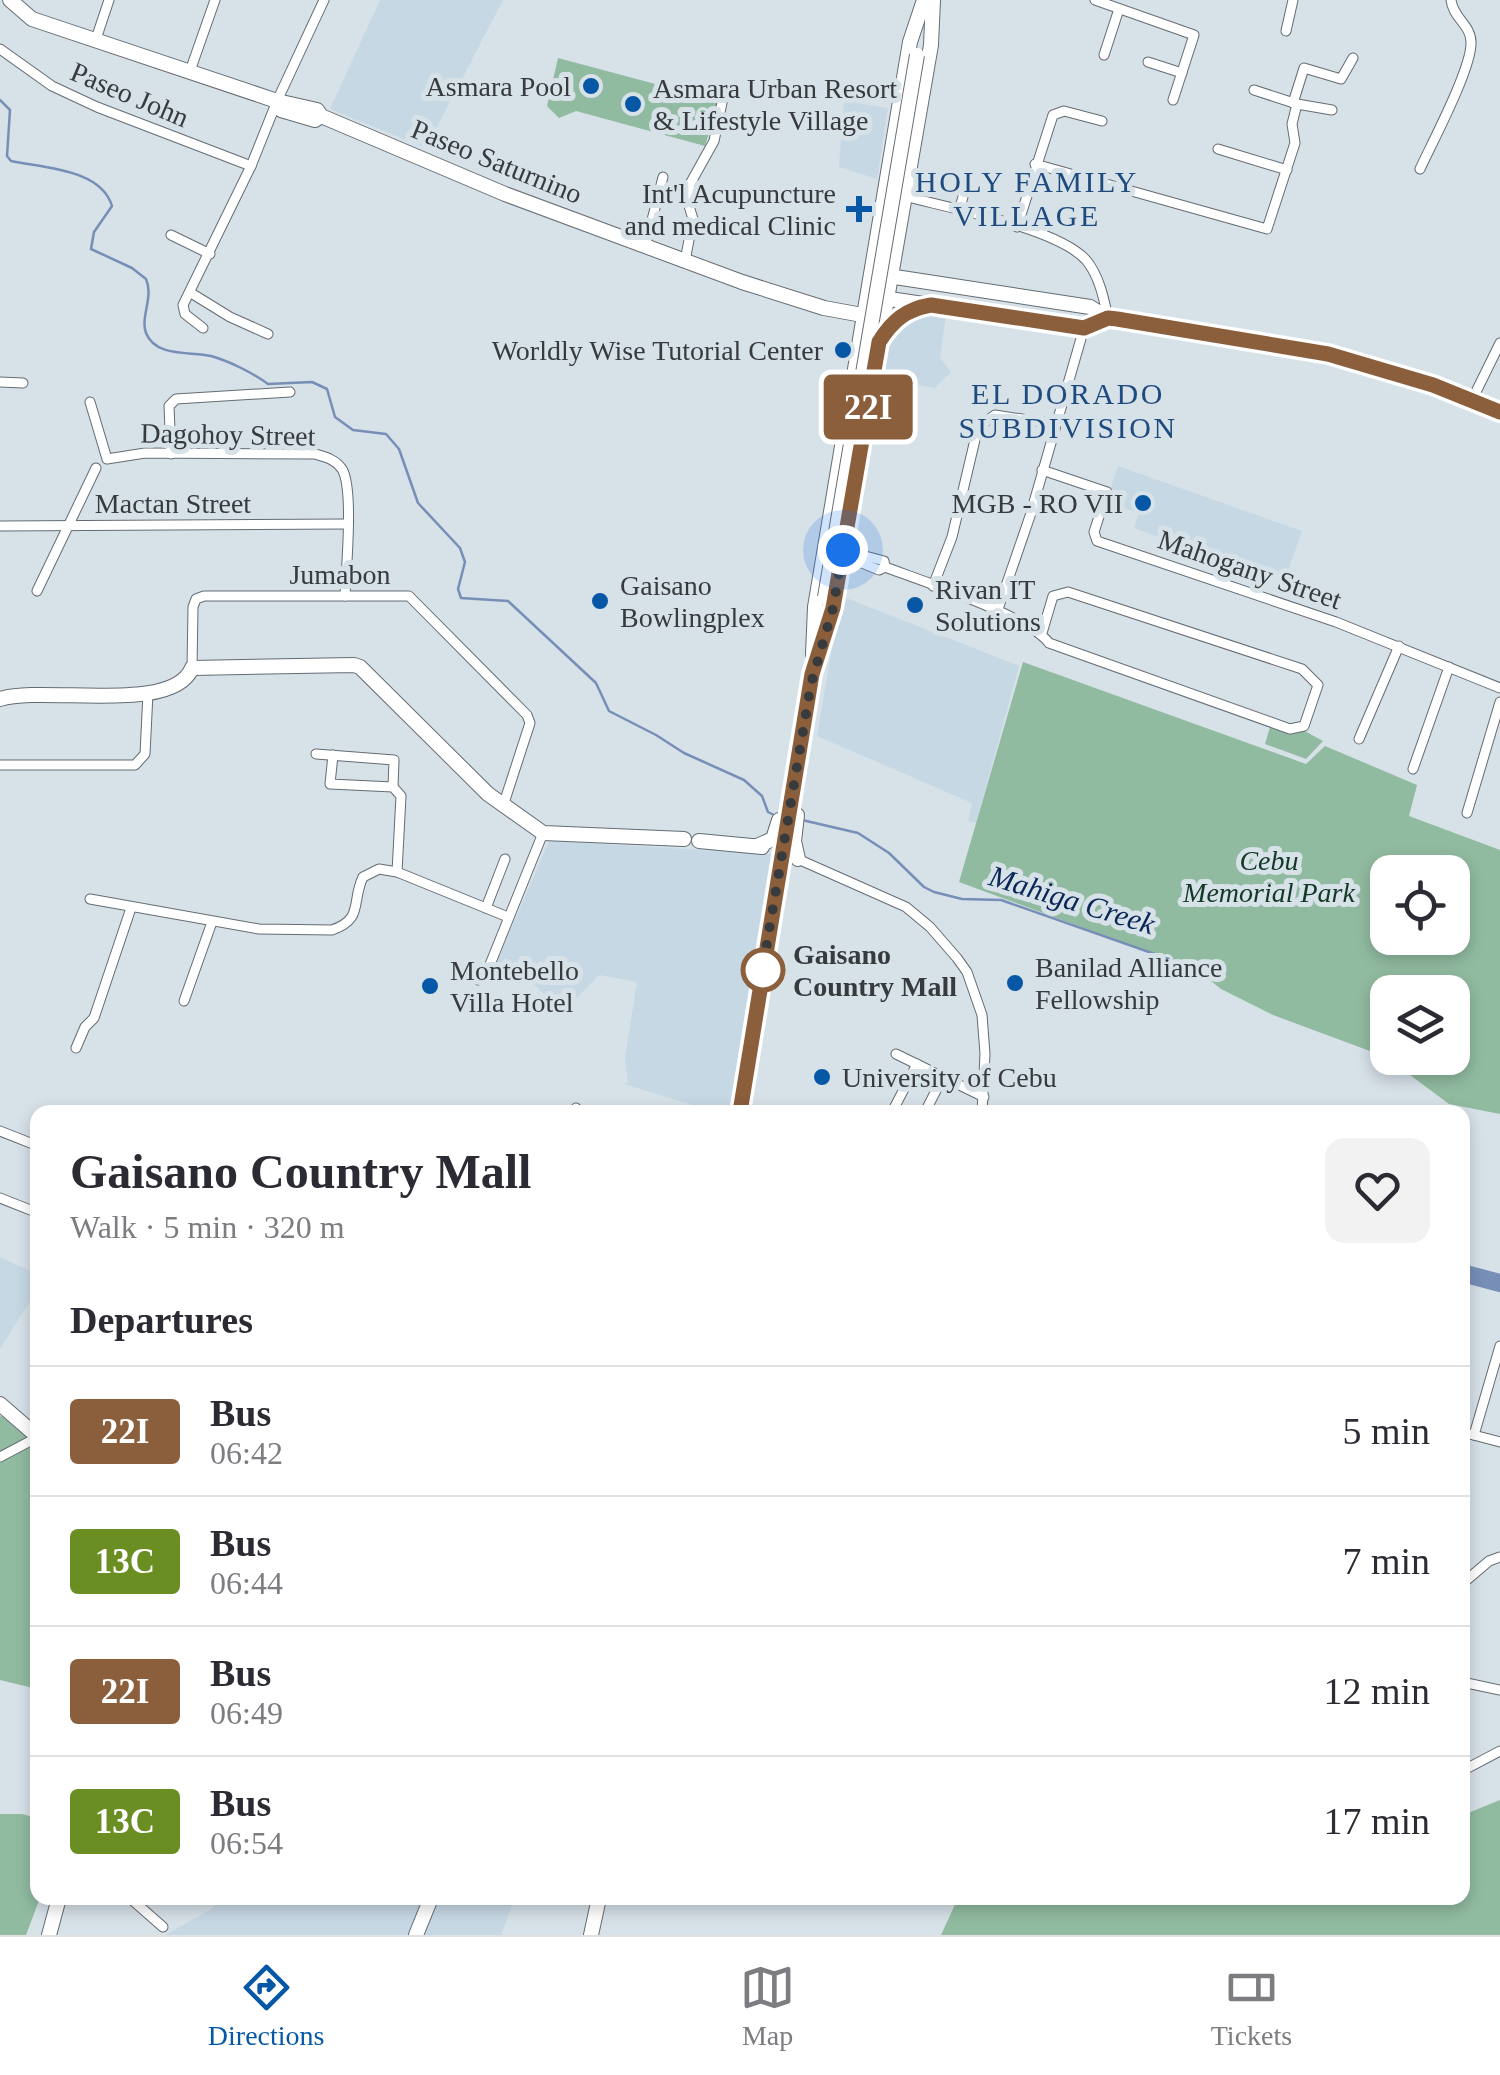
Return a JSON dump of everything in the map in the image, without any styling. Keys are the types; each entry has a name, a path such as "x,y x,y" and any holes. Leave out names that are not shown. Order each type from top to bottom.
{"main road":[{"name":"Paseo Saturnino","path":"10,0 32,19 277,101 317,110 321,116 505,194 645,247 824,308 884,319"},
{"path":"792,791 928,0"},
{"path":"812,674 815,607 884,190 910,42 928,0"},
{"path":"812,674 849,552 861,448 931,45 928,0"},
{"path":"878,230 887,236 898,233"},
{"path":"872,273 1090,307 1108,318 1328,354 1378,367 1500,412"},
{"path":"868,295 1084,328 1108,318"},
{"path":"879,342 900,316 931,305"},
{"path":"849,413 860,409 867,416"},
{"path":"843,444 861,448"},
{"path":"0,699 148,693 181,683 192,668 360,667 503,806 544,833 691,840 782,852"},
{"path":"741,1105 803,730"},
{"path":"756,846 772,841 786,828"},
{"path":"786,828 798,858"},
{"path":"0,1404 30,1430"},
{"path":"48,1935 57,1905"},
{"path":"416,1935 428,1905"},
{"path":"592,1935 598,1905"}],"street":[{"path":"96,39 110,0"},
{"path":"190,70 216,0"},
{"path":"203,328 182,310 324,0"},
{"path":"1095,0 1194,34 1173,100"},
{"path":"1286,31 1293,0"},
{"path":"1420,169 1471,50 1470,32 1456,16 1450,0"},
{"path":"1104,55 1119,8"},
{"name":"Paseo John","path":"0,49 52,86 97,107 251,166"},
{"path":"1036,164 1268,228 1295,143 1292,124 1304,68 1341,80 1352,58"},
{"path":"1148,62 1182,72"},
{"path":"1254,90 1332,110"},
{"path":"685,261 694,219 688,206 690,184 714,140 723,98"},
{"path":"1016,228 1057,111 1102,121"},
{"path":"1218,148 1288,170"},
{"path":"645,247 662,177"},
{"path":"959,211 966,186"},
{"path":"884,190 1060,240 1087,261 1104,296 1108,318"},
{"path":"171,235 210,254"},
{"path":"191,293 268,334"},
{"path":"997,612 1030,516 1084,328"},
{"path":"1472,400 1500,342"},
{"path":"0,382 23,382"},
{"path":"171,454 169,406 176,399 290,392"},
{"name":"Dagohoy Street","path":"90,402 107,459 145,453 315,454 330,459 341,468 348,486 345,596"},
{"path":"933,586 952,536 978,427 995,416 1056,424"},
{"path":"37,591 96,468"},
{"name":"Mahogany Street","path":"1042,470 1107,492 1094,532 1098,541 1398,646 1500,688"},
{"name":"Mactan Street","path":"0,526 346,524"},
{"path":"849,552 879,570 885,567 997,612 1042,633 1050,643 1290,729 1304,726 1318,685 1302,669 1068,592 1053,596 1042,633"},
{"name":"Jumabon","path":"192,668 196,600 204,596 409,596 527,715 530,724 503,806"},
{"path":"1359,739 1398,646"},
{"path":"1413,769 1449,667"},
{"path":"0,765 134,765 145,754 148,693"},
{"path":"1467,812 1500,702"},
{"path":"316,754 394,760 393,787 402,800 396,872"},
{"path":"333,755 330,784 393,787"},
{"path":"478,980 488,967 544,833"},
{"path":"782,852 906,908 930,927 957,958 967,972 982,1016 986,1054 983,1105"},
{"path":"486,908 505,859"},
{"path":"90,898 259,930 332,930 342,927 354,915 363,878 379,869 396,872 508,917"},
{"path":"76,1048 85,1027 94,1018 131,908"},
{"path":"184,1001 212,922"},
{"path":"896,1054 984,1097"},
{"path":"896,1105 917,1064"},
{"path":"929,1105 943,1077"},
{"path":"0,1131 30,1143"},
{"path":"0,1198 30,1210"},
{"path":"1470,1428 1500,1346"},
{"path":"1470,1434 1500,1442"},
{"path":"0,1457 30,1441"},
{"path":"1470,1577 1500,1557"},
{"path":"1470,1684 1500,1690"},
{"path":"1470,1767 1500,1750"},
{"path":"138,1905 163,1926"}],"shaded area":[{"path":"380,0 503,0 426,148 330,109"},
{"path":"844,101 888,108 877,179 839,167"},
{"path":"914,313 946,315 940,358 951,372 935,388 884,378 890,335"},
{"path":"1118,466 1302,531 1284,582 1134,528 1139,513 1106,502"},
{"path":"841,596 1019,666 976,823 968,821 972,803 817,736"},
{"path":"549,841 771,854 730,1105 692,1105 624,1084 628,1082 625,1058 637,982 599,975 562,1013 534,984 495,965"},
{"path":"0,1257 30,1271 30,1301 0,1349"},
{"path":"215,1905 512,1905 501,1935 165,1935"}],"green space":[{"name":"Asmara Urban Resort & Lifestyle Village","path":"558,58 719,101 705,146 576,111 559,118 547,106"},
{"name":"Cebu Memorial Park","path":"1023,662 1306,764 1325,746 1417,785 1409,816 1500,850 1500,1114 1470,1105 1449,1104 1410,1075 1470,1075 1470,975 1370,975 1370,1051 1273,1015 1221,989 1197,970 959,882"},
{"path":"1270,727 1291,734 1301,729 1323,741 1306,759 1265,744"},
{"path":"0,1416 30,1423 30,1687 0,1680"},
{"path":"1500,1800 1500,1935 941,1935 955,1905 1470,1905 1470,1812"},
{"path":"0,1814 22,1814 30,1816 30,1905 37,1905 26,1935 0,1935"}],"waterway":[{"name":"Mahiga Creek","path":"0,100 10,110 7,156 11,161 70,172 96,184 106,194 112,206 94,232 91,249 146,279 149,293 145,327 151,341 166,350 218,358 268,384 312,382 327,389 335,417 353,430 386,434 399,449 418,503 460,548 465,562 458,589 461,598 508,601 596,683 609,711 684,753 744,780 762,796 768,812 774,815"},
{"name":"Mahiga Creek","path":"802,820 858,833 889,853 934,892 962,899 1001,900 1183,964 1203,978"},
{"name":"Mahiga Creek","path":"1470,1275 1500,1283"}],"bus line":[{"name":"22I","path":"741,1105 812,674 833,608 879,342 900,316 931,305 1084,328 1108,318 1257,341 1378,367 1500,412"}],"place":[{"name":"Asmara Pool","path":"591,86"},
{"name":"Asmara Urban Resort & Lifestyle Village","path":"633,104"},
{"name":"Int'l Acupuncture and medical Clinic","path":"859,209"},
{"name":"Worldly Wise Tutorial Center","path":"843,350"},
{"name":"MGB - RO VII","path":"1143,503"},
{"name":"Gaisano Bowlingplex","path":"600,601"},
{"name":"Rivan IT Solutions","path":"915,605"},
{"name":"Gaisano Country Mall","path":"763,970"},
{"name":"Banilad Alliance Fellowship","path":"1015,983"},
{"name":"Montebello Villa Hotel","path":"430,986"},
{"name":"University of Cebu","path":"822,1077"}],"district":[{"name":"HOLY FAMILY VILLAGE","path":"1027,199"},
{"name":"EL DORADO SUBDIVISION","path":"1068,411"}],"route":[{"path":"763,970 760,984 812,674 833,608 843,550"}]}
